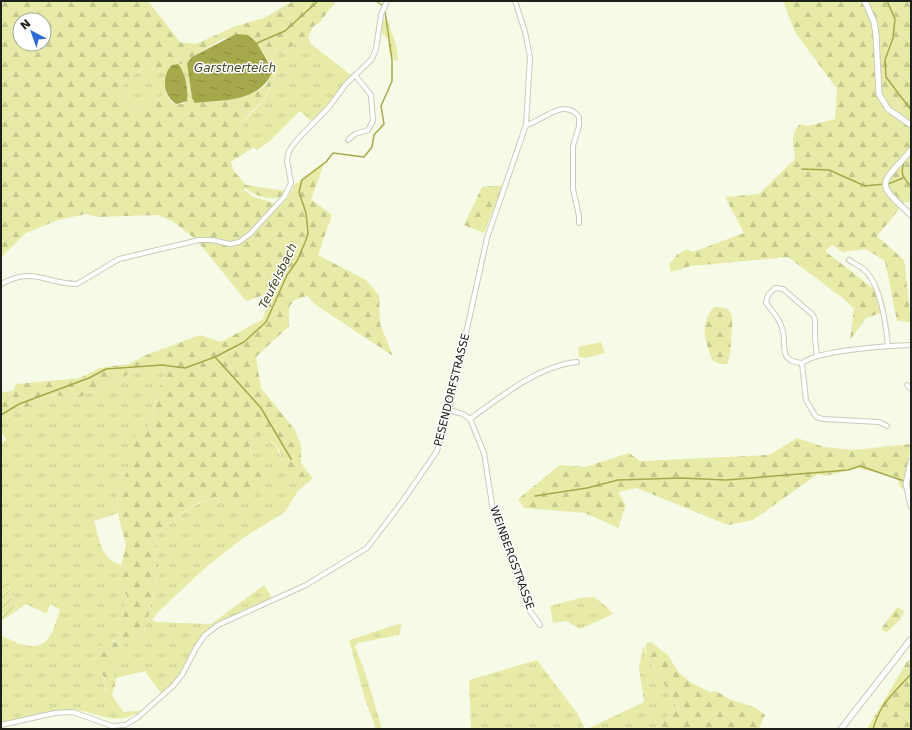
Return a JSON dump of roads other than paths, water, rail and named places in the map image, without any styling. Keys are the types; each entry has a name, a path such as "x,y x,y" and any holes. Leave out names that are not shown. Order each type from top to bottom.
{"street":[{"path":"1,284 20,276 32,275 77,284 119,260 199,240 212,240 230,244 244,239 288,192 291,179 287,160 292,146 329,107 356,75 368,64 375,54 381,16 387,1"},
{"name":"PESENDORFSTRASSE","path":"1,725 55,713 73,712 112,726 124,727 146,711 173,686 182,674 205,635 218,625 306,585 367,548 402,502 437,451 449,410 488,238 526,125 530,57 526,37 515,1"},
{"path":"865,1 876,29 878,50 878,90 880,98 888,109 911,125"},
{"path":"348,140 355,134 368,130 373,121 371,95 356,75"},
{"path":"526,125 546,114 556,111 571,111 579,117 579,126 572,146 573,190 579,223"},
{"path":"911,150 889,175 885,184 886,190 890,197 911,215"},
{"path":"849,260 864,270 878,292 888,346"},
{"path":"818,356 815,340 815,320 813,315 782,289 775,288 768,295 766,302 776,314 782,327 784,352 791,361 802,363 810,358 857,349 911,345"},
{"path":"449,410 463,414 470,419 508,390 541,373 577,362"},
{"path":"802,363 806,400 811,412 817,418 879,422 887,426"},
{"path":"907,385 911,389"},
{"name":"WEINBERGSTRASSE","path":"470,419 484,453 493,511 530,611 540,625"},
{"path":"911,461 906,484 911,506"},
{"path":"841,729 911,639"}],"water":[{"name":"Garstnerteich","path":"236,34 248,35 257,43 273,71 267,81 259,89 250,94 229,100 195,103 192,98 187,63 192,57"},
{"path":"178,64 185,77 187,101 177,104 172,101 166,92 165,80 168,69 172,65"}],"waterway":[{"name":"Teufelsbach","path":"257,43 285,31 318,1"},
{"name":"Teufelsbach","path":"376,1 382,5"},
{"path":"887,1 895,19 893,38 885,60 886,77 911,110"},
{"name":"Teufelsbach","path":"1,415 19,404 89,378 106,369 162,365 185,368 215,357 244,342 266,322 287,275 297,261 308,233 306,213 299,192 302,180 326,162 333,153 364,157 372,147 374,135 384,124 381,106 392,81 392,60 385,11"},
{"path":"904,162 902,172 911,186"},
{"path":"802,169 829,170 865,186 884,184"},
{"path":"888,184 903,178"},
{"path":"215,357 261,408 291,459"},
{"path":"535,496 587,488 618,480 681,478 726,480 848,470 860,466 904,481"},
{"path":"873,729 884,705 911,674"}]}
